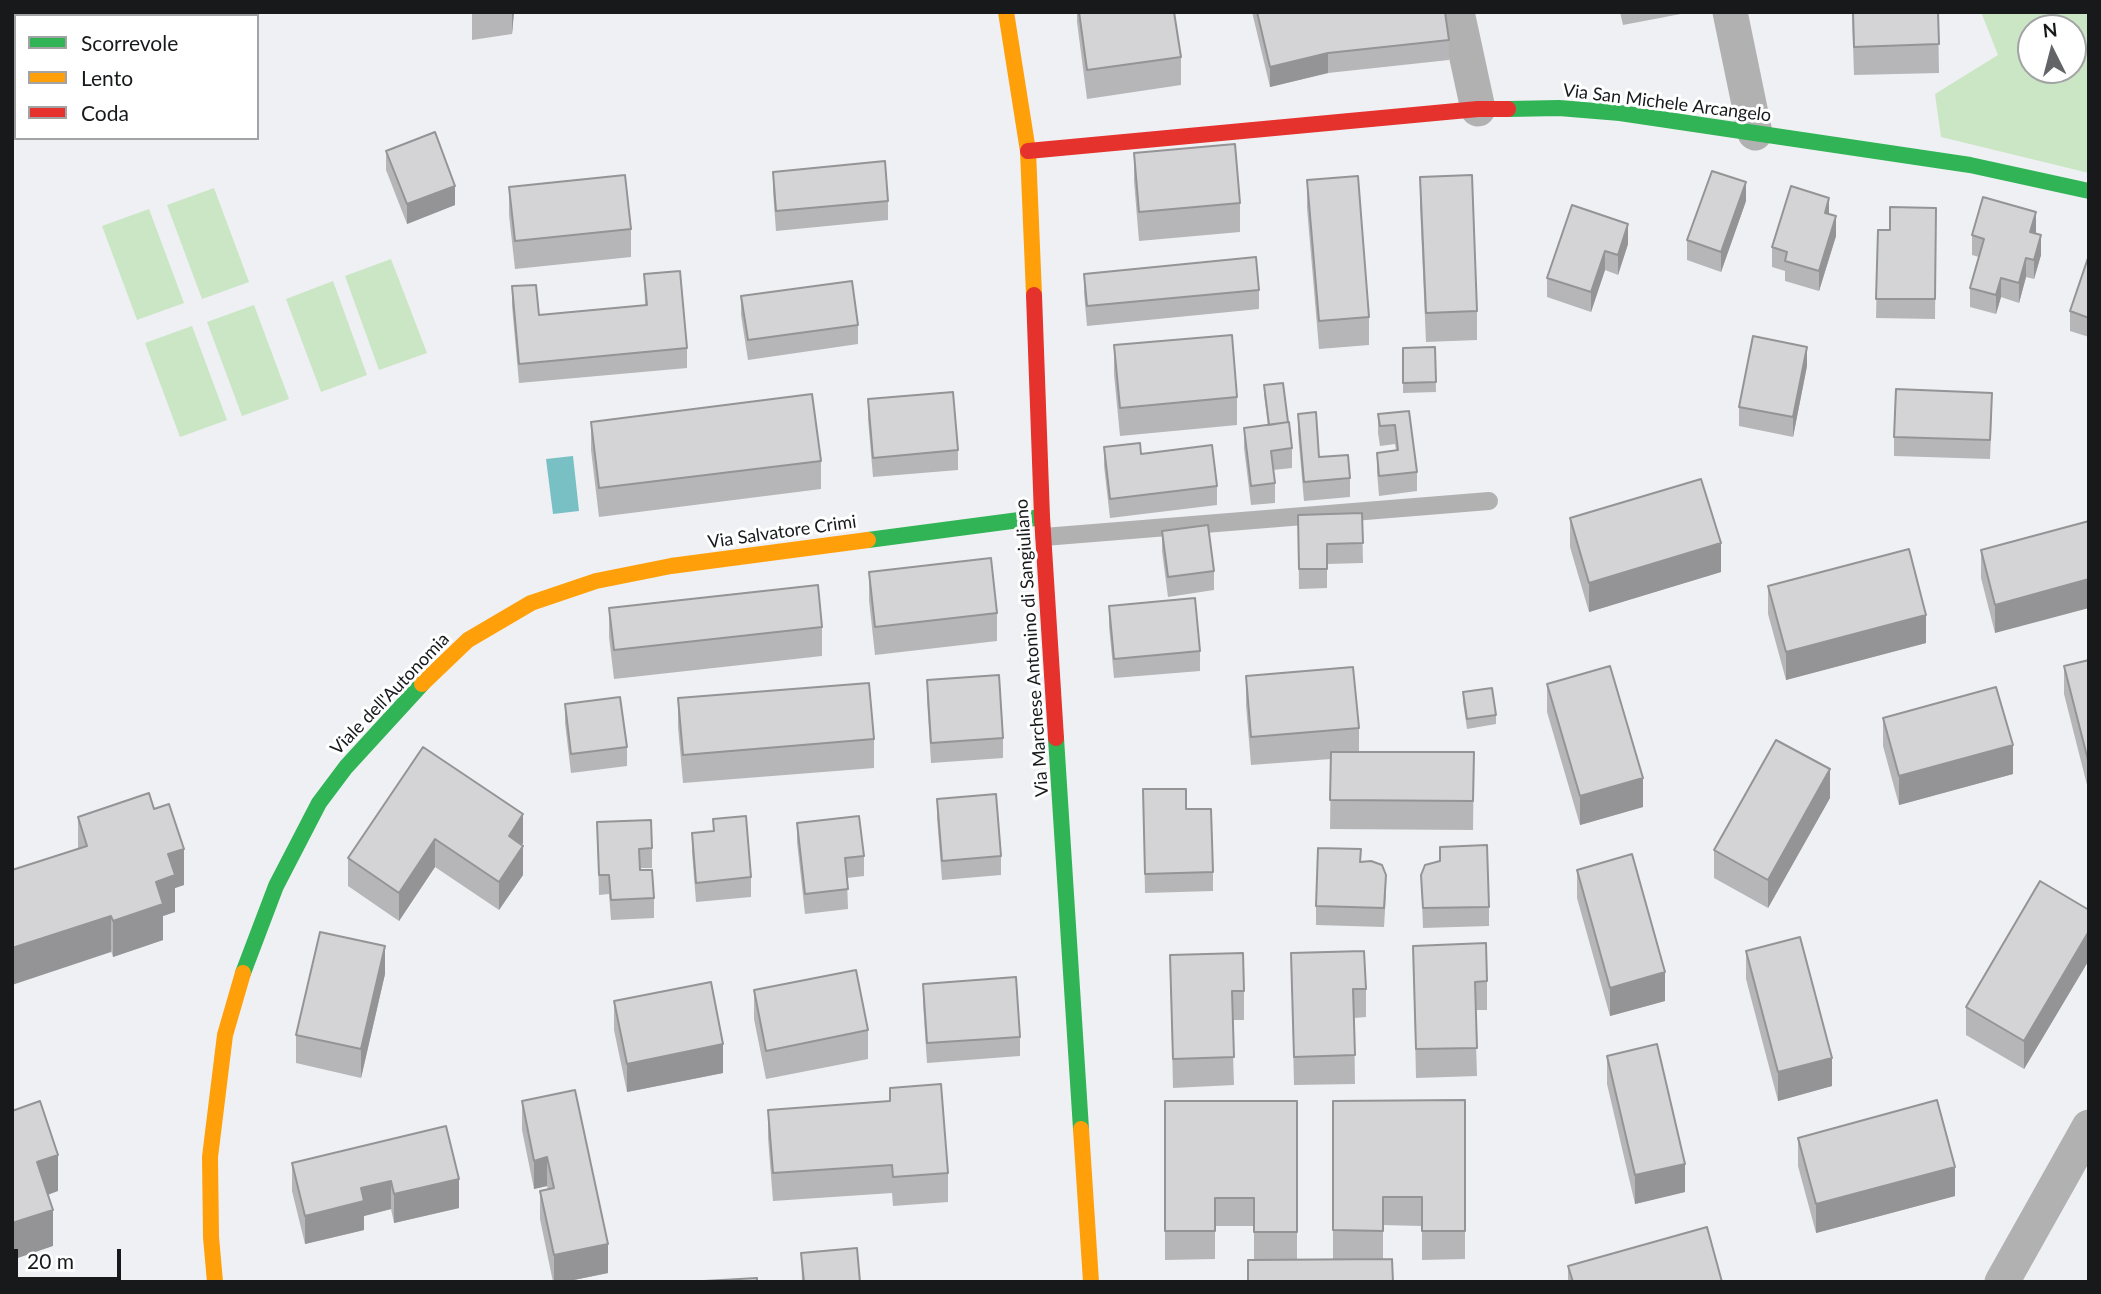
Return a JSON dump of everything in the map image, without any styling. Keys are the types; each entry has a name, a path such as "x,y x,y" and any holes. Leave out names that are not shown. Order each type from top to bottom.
{"main road":[{"name":"Via Marchese Antonino di Sangiuliano","path":"1006,12 1028,151 1042,517 1091,1282"},
{"name":"Via San Michele Arcangelo","path":"1028,151 1478,109 1559,108 1620,113 1970,165 2089,191"},
{"name":"Via Salvatore Crimi","path":"531,603 596,581 671,566 1042,517"},
{"name":"Viale dell'Autonomia","path":"215,1282 211,1237 210,1157 225,1035 242,976 276,886 319,803 362,747 468,640 531,603"}],"street":[{"path":"1457,12 1478,109"},
{"path":"1730,12 1755,133"},
{"path":"2002,1282 2089,1127"}],"lane":[{"path":"1044,537 1489,501"}],"green space":[{"path":"1981,12 2089,12 2089,173 1941,137 1935,94 1998,55"},
{"path":"214,188 249,282 202,299 167,205"},
{"path":"149,209 184,303 137,320 102,226"},
{"path":"391,259 427,353 379,370 345,276"},
{"path":"333,281 367,375 321,392 286,299"},
{"path":"254,305 289,399 242,416 207,322"},
{"path":"192,326 227,420 180,437 145,343"}],"water":[{"path":"573,456 579,511 553,514 546,459"}],"building":[{"path":"1079,12 1174,12 1181,57 1087,70"},
{"path":"1257,12 1445,12 1449,40 1328,53 1270,67"},
{"path":"1853,12 1938,12 1939,44 1854,47"},
{"path":"435,132 455,186 407,204 386,151"},
{"path":"1235,144 1240,203 1139,212 1134,153"},
{"path":"885,161 888,201 776,211 773,172"},
{"path":"1712,171 1746,182 1721,252 1687,240"},
{"path":"625,175 631,229 515,241 509,187"},
{"path":"1472,175 1477,311 1426,313 1420,177"},
{"path":"1358,176 1369,317 1319,321 1307,180"},
{"path":"1791,186 1829,198 1825,213 1836,216 1819,271 1785,261 1787,252 1772,247"},
{"path":"1983,197 2036,212 2030,232 2041,235 2034,260 2026,258 2019,283 2001,278 1996,295 1970,288 1984,239 1972,235"},
{"path":"1572,205 1628,224 1618,255 1605,251 1591,292 1547,278"},
{"path":"1890,207 1936,208 1935,299 1876,299 1878,230 1890,230"},
{"path":"2089,255 2089,318 2070,311"},
{"path":"1256,257 1259,290 1087,306 1084,274"},
{"path":"680,271 687,348 519,364 512,286 536,285 539,315 647,305 644,274"},
{"path":"852,281 858,325 748,340 741,296"},
{"path":"1232,335 1237,397 1120,408 1114,345"},
{"path":"1753,336 1807,347 1793,417 1739,407"},
{"path":"1435,347 1436,382 1403,383 1403,348"},
{"path":"1283,383 1288,422 1269,425 1264,385"},
{"path":"1896,389 1992,393 1990,440 1894,437"},
{"path":"953,392 958,450 873,458 868,399"},
{"path":"812,394 821,461 599,488 591,422"},
{"path":"1409,411 1417,472 1379,476 1377,453 1398,450 1395,425 1380,426 1378,414"},
{"path":"1316,412 1319,457 1348,455 1350,478 1304,482 1298,414"},
{"path":"1289,422 1292,448 1271,451 1275,483 1251,486 1244,428"},
{"path":"1140,443 1141,454 1212,445 1217,486 1110,499 1104,447"},
{"path":"1701,479 1721,543 1589,583 1570,518"},
{"path":"1362,513 1363,543 1327,544 1327,569 1299,569 1298,515"},
{"path":"2089,521 2089,579 1995,605 1981,550"},
{"path":"1208,525 1214,571 1168,577 1162,531"},
{"path":"1909,549 1926,615 1786,652 1768,586"},
{"path":"991,558 997,613 875,627 869,572"},
{"path":"818,585 822,627 614,650 609,608"},
{"path":"1195,598 1200,651 1114,659 1109,606"},
{"path":"2089,660 2089,764 2064,666"},
{"path":"1610,666 1643,778 1580,796 1547,684"},
{"path":"1353,667 1359,728 1251,737 1246,676"},
{"path":"999,675 1003,738 931,743 927,680"},
{"path":"869,683 874,739 683,755 678,698"},
{"path":"1996,687 2013,745 1899,776 1883,718"},
{"path":"1492,688 1496,715 1467,719 1463,692"},
{"path":"620,697 627,747 571,754 565,704"},
{"path":"1776,740 1830,769 1768,880 1714,850"},
{"path":"423,747 523,814 509,836 523,846 499,882 435,839 399,893 348,858"},
{"path":"1331,752 1474,752 1473,801 1330,800"},
{"path":"1143,789 1186,789 1186,809 1211,809 1213,872 1145,874"},
{"path":"149,793 154,809 169,804 184,849 168,854 175,875 156,882 163,904 113,921 111,916 12,948 12,870 87,846 78,817"},
{"path":"996,794 1001,856 942,861 937,799"},
{"path":"746,816 751,877 696,883 692,833 714,831 713,819"},
{"path":"859,816 864,856 845,858 848,889 805,894 797,823"},
{"path":"651,820 652,848 639,849 640,870 652,870 654,898 611,900 609,875 599,875 597,822"},
{"path":"1487,845 1489,907 1423,908 1421,875 1425,865 1440,861 1440,847"},
{"path":"1318,848 1361,849 1360,862 1371,861 1382,865 1386,875 1384,908 1316,906"},
{"path":"1632,854 1665,972 1610,988 1577,870"},
{"path":"2040,881 2089,910 2089,931 2024,1041 1966,1007"},
{"path":"320,932 385,946 361,1049 296,1035"},
{"path":"1800,937 1832,1058 1778,1072 1746,951"},
{"path":"1486,943 1487,981 1475,982 1477,1048 1416,1049 1413,946"},
{"path":"1364,951 1366,989 1353,989 1355,1055 1294,1057 1291,953"},
{"path":"1243,953 1244,991 1232,991 1234,1057 1173,1059 1170,955"},
{"path":"856,970 868,1030 766,1051 754,990"},
{"path":"1016,977 1020,1037 927,1043 923,984"},
{"path":"711,982 723,1044 627,1064 614,1001"},
{"path":"1657,1044 1685,1164 1635,1175 1607,1056"},
{"path":"941,1084 948,1173 893,1177 892,1165 773,1173 768,1110 890,1101 890,1088"},
{"path":"575,1090 608,1244 554,1255 540,1191 554,1188 547,1157 534,1161 522,1101"},
{"path":"1465,1100 1465,1231 1422,1231 1422,1197 1383,1197 1383,1231 1333,1230 1333,1101"},
{"path":"1937,1100 1955,1167 1816,1204 1798,1138"},
{"path":"40,1101 58,1155 37,1162 53,1210 12,1223 12,1111"},
{"path":"1165,1101 1297,1101 1297,1232 1254,1232 1254,1198 1215,1198 1215,1231 1165,1231"},
{"path":"446,1126 459,1179 394,1194 391,1181 361,1188 364,1201 305,1216 292,1163"},
{"path":"1707,1227 1722,1282 1573,1282 1568,1266"},
{"path":"857,1248 860,1282 804,1282 801,1253"},
{"path":"1392,1259 1393,1282 1248,1282 1248,1260"},
{"path":"757,1278 757,1282 704,1282 704,1281"}],"traffic: fast":[{"path":"1508,109 1559,108 1620,113 1970,165 2089,191"},
{"path":"868,540 1042,517"},
{"path":"243,973 276,886 319,803 346,767 422,684"},
{"path":"1056,738 1081,1129"}],"traffic: slow":[{"path":"1006,12 1028,151 1034,295"},
{"path":"422,684 468,640 531,603 596,581 671,566 868,540"},
{"path":"215,1282 211,1237 210,1157 225,1035 243,973"},
{"path":"1081,1129 1091,1282"}],"traffic: jam":[{"path":"1028,151 1478,109 1508,109"},
{"path":"1034,295 1042,517 1056,738"}]}
